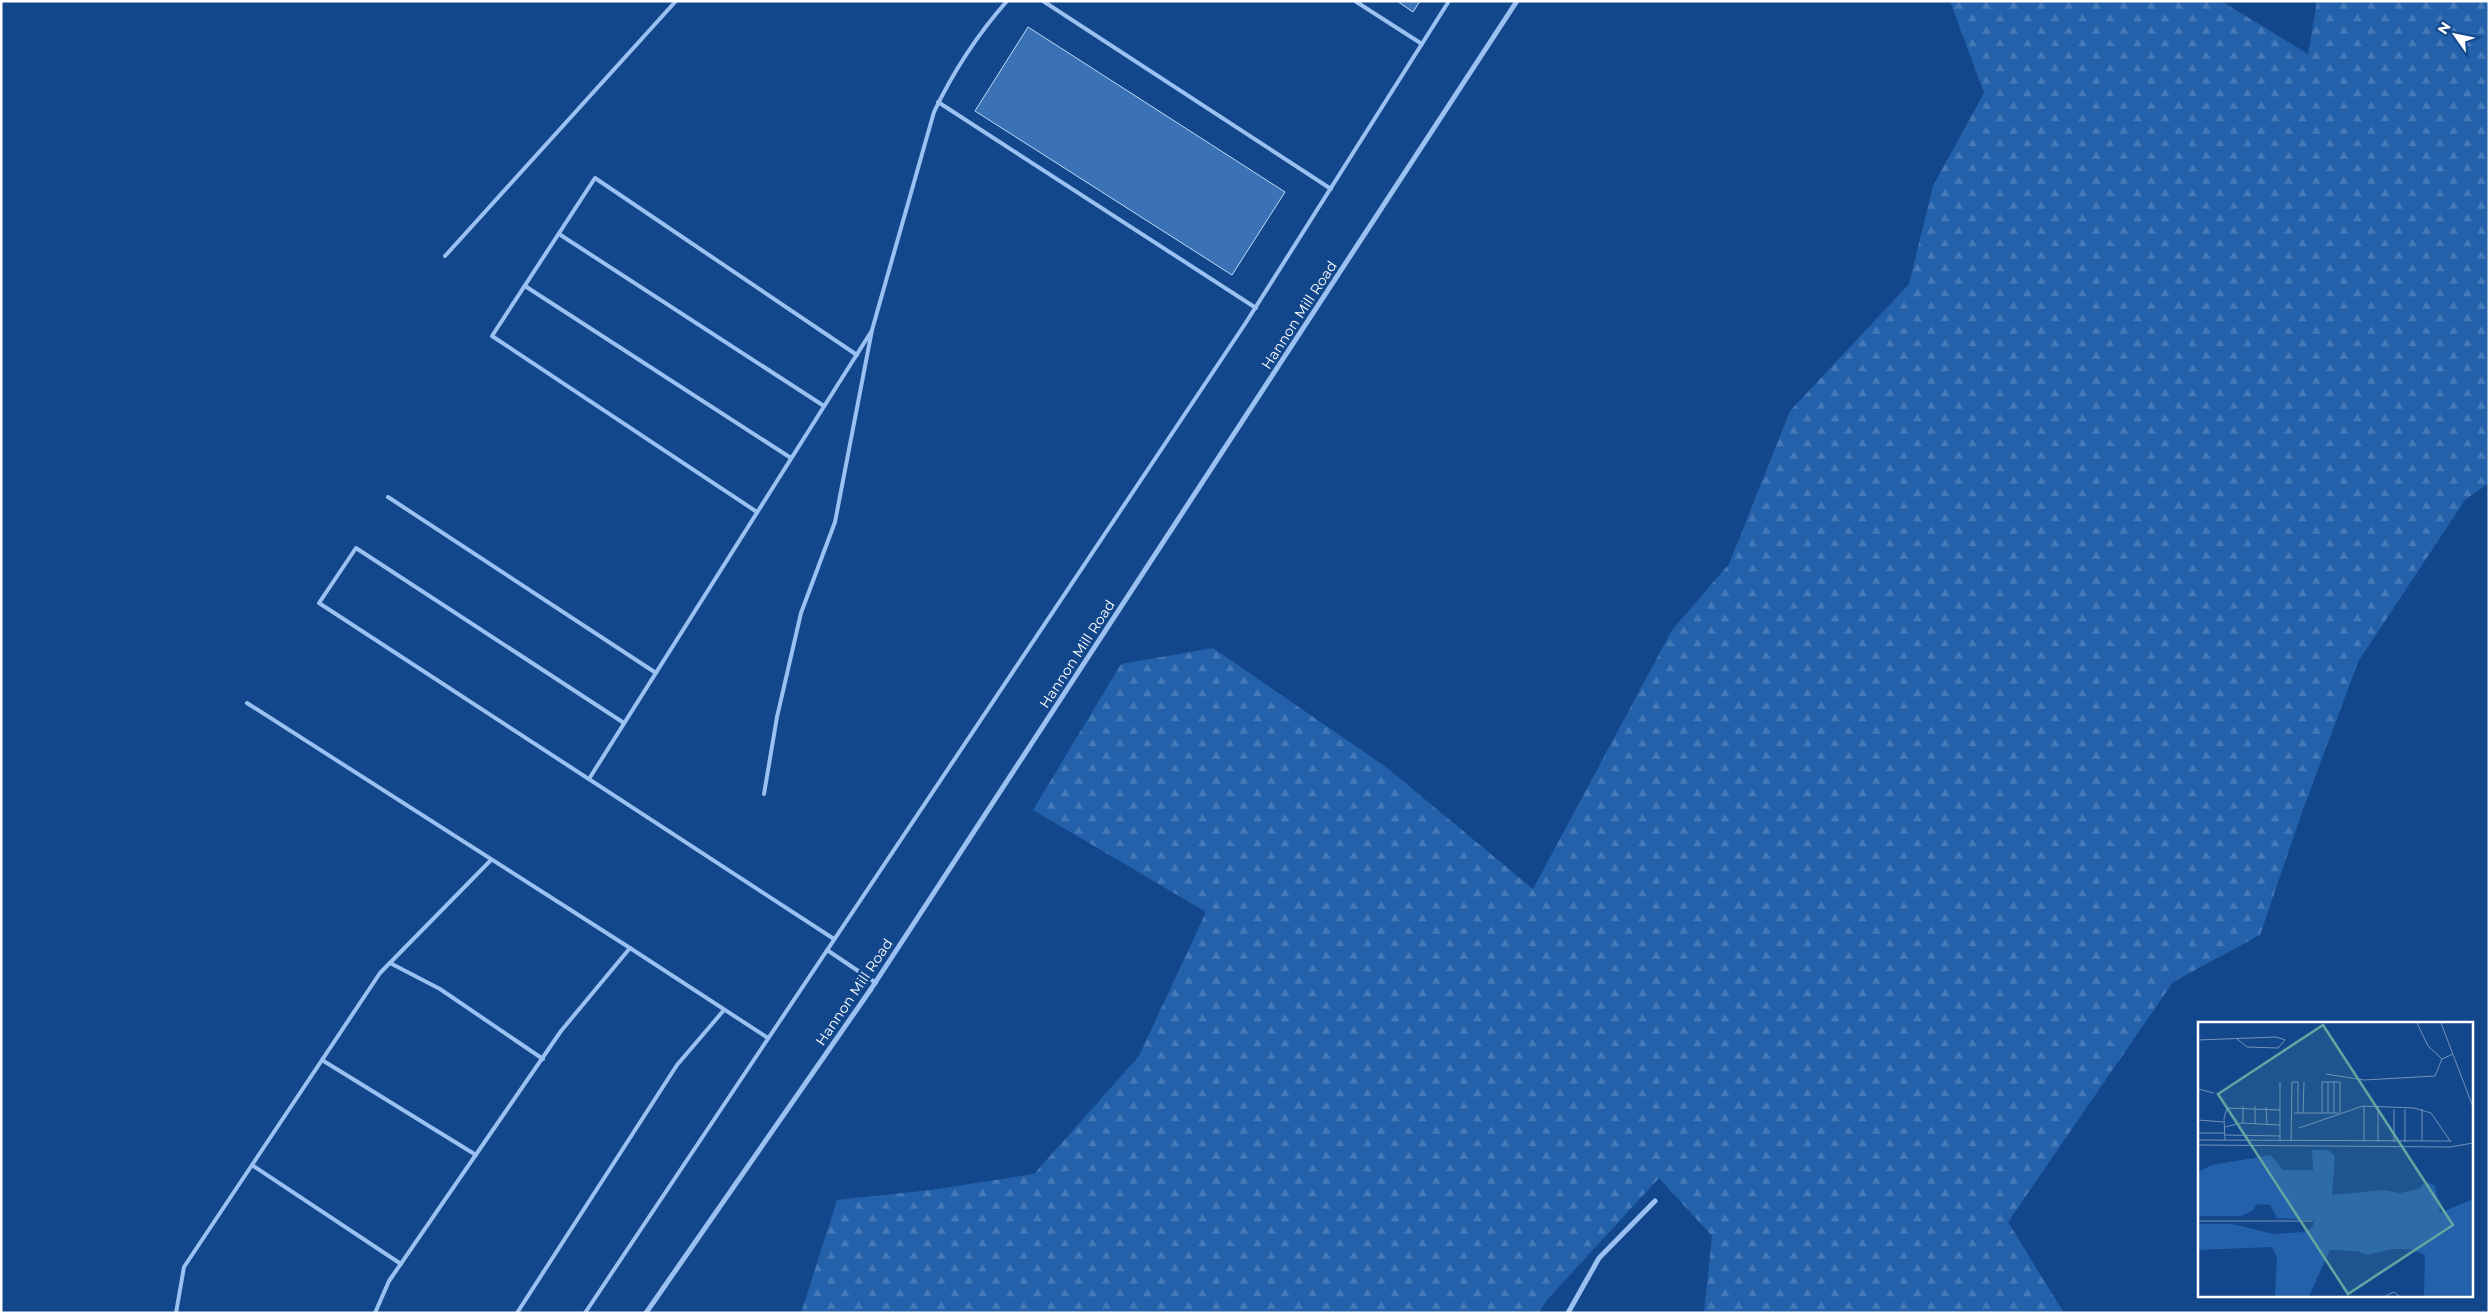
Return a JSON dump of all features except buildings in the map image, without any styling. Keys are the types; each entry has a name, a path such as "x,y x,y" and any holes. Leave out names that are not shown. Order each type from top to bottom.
{"street":[{"name":"Hannon Mill Road","path":"646,1313 876,982 1517,1"},
{"path":"1568,1313 1599,1258 1656,1201"}],"lane":[{"path":"445,256 676,1"},
{"path":"764,794 776,717 801,613 835,522 872,330 934,112 938,102 986,26 1007,1"},
{"path":"1043,1 1331,189"},
{"path":"1355,1 1422,44"},
{"path":"585,1313 1256,308 1449,1"},
{"path":"938,102 1256,308"},
{"path":"757,512 492,336 595,178 857,355"},
{"path":"559,234 824,406"},
{"path":"525,286 791,458"},
{"path":"589,779 872,330"},
{"path":"388,497 656,673"},
{"path":"624,723 356,548 319,603 834,939"},
{"path":"247,704 768,1038"},
{"path":"176,1313 184,1268 380,973 491,860"},
{"path":"375,1313 389,1281 561,1031 630,948"},
{"path":"828,950 876,982"},
{"path":"390,963 440,989 543,1059"},
{"path":"517,1313 677,1065 724,1010"},
{"path":"322,1060 476,1155"},
{"path":"252,1165 401,1264"}],"green space":[{"path":"1950,1 2221,1 2308,54 2317,1 2489,1 2489,483 2465,500 2358,662 2301,815 2260,935 2173,982 2008,1222 2064,1313 1704,1313 1712,1236 1659,1178 1546,1301 1539,1313 801,1313 837,1200 931,1190 1034,1174 1139,1056 1206,912 1033,810 1121,664 1213,648 1386,767 1533,889 1672,630 1729,564 1790,411 1909,284 1933,186 1984,93"}]}
